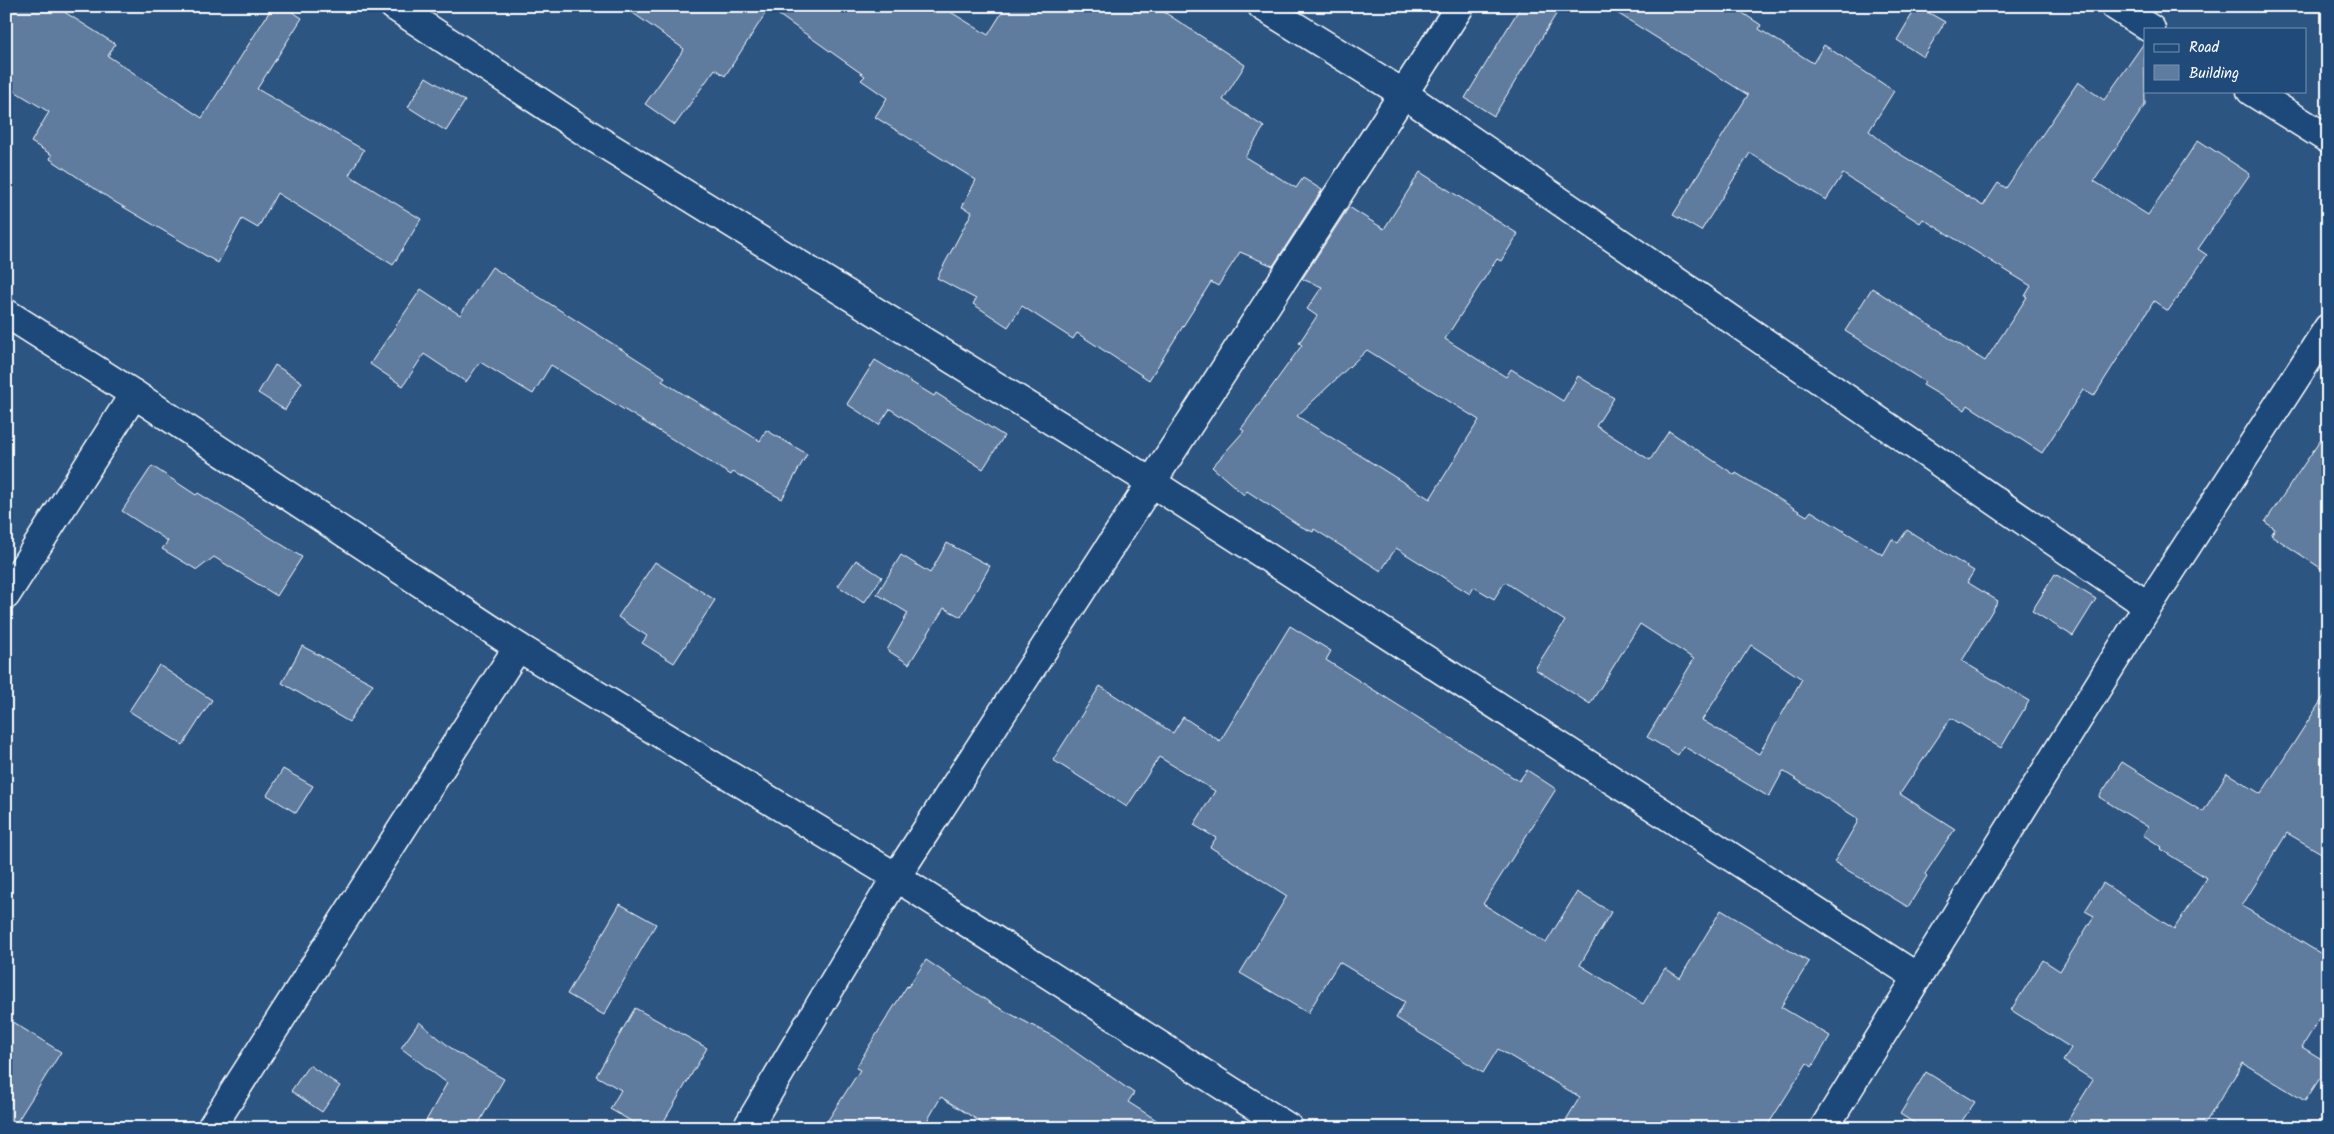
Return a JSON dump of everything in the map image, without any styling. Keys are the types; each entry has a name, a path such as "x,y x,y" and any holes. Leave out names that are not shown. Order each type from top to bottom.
{"street":[{"path":"394,6 593,138 1150,482 1917,977"},
{"path":"1262,6 1404,94 2148,606"},
{"path":"747,1128 896,877 1460,6"},
{"path":"2115,6 2149,28"},
{"path":"2253,92 2328,139"},
{"path":"6,313 134,394 518,647 896,877 1289,1128"},
{"path":"1824,1128 2148,606 2328,328"},
{"path":"6,595 134,394"},
{"path":"211,1128 518,647"}],"building":[{"path":"6,6 55,6 115,44 108,56 202,118 273,6 283,6 302,18 257,89 364,150 349,175 421,219 393,265 277,193 258,228 242,219 218,263 115,202 50,159 52,155 31,142 49,112 6,86"},
{"path":"623,6 941,6 988,35 1006,6 1155,6 1245,65 1223,100 1264,127 1245,157 1296,188 1303,178 1322,190 1273,266 1240,252 1218,286 1211,282 1149,380 1077,333 1073,339 1022,306 1008,327 973,304 976,299 937,278 972,212 962,207 976,180 875,117 887,98 861,80 865,76 769,8 725,76 715,69 675,125 645,104 684,49"},
{"path":"1521,6 1561,6 1494,116 1465,98"},
{"path":"1606,6 1732,6 1761,25 1759,29 1813,63 1824,45 1894,91 1869,131 1892,149 1983,206 1998,183 2006,188 2078,82 2104,100 2144,43 2145,105 2094,181 2148,215 2198,140 2250,174 2198,249 2207,255 2168,311 2154,301 2094,396 2083,390 2042,453 1968,405 1965,410 1923,385 1925,382 1845,331 1872,288 1985,361 2027,297 2025,296 2031,286 1923,219 1920,223 1843,174 1826,200 1750,153 1701,231 1673,215 1748,95"},
{"path":"1917,6 1945,22 1923,57 1897,40"},
{"path":"426,77 465,101 446,131 408,107"},
{"path":"1420,172 1518,234 1501,261 1497,259 1445,339 1506,377 1511,369 1563,401 1578,376 1614,398 1596,426 1650,460 1669,431 1735,475 1736,473 1807,516 1811,511 1883,555 1892,539 1898,543 1907,530 1974,571 1967,582 1998,601 1962,661 2029,701 2001,748 1951,718 1900,794 1955,829 1925,874 1927,876 1908,907 1834,862 1858,821 1857,818 1783,771 1769,797 1683,746 1678,755 1647,737 1694,659 1640,624 1590,704 1535,669 1565,621 1505,582 1494,599 1474,587 1470,594 1396,548 1381,571 1314,529 1313,532 1300,526 1247,491 1244,495 1212,467 1244,431 1241,429 1302,345 1299,343 1317,316 1307,309 1322,287 1302,279 1349,207 1384,229","holes":["1367,350 1479,420 1430,499 1297,416","1751,645 1802,679 1759,754 1702,720"]},
{"path":"492,267 665,377 662,381 760,441 766,430 807,454 782,499 733,472 731,475 551,365 533,394 480,362 466,382 424,354 403,386 370,364 421,289 460,315"},
{"path":"875,360 934,396 936,393 1004,436 983,469 890,409 879,425 847,404"},
{"path":"275,365 302,382 285,410 258,393"},
{"path":"2328,429 2328,573 2271,535 2275,529 2265,522"},
{"path":"152,466 196,495 198,493 302,557 277,596 214,557 197,570 162,549 168,541 122,511"},
{"path":"947,543 990,566 961,617 944,608 909,664 887,650 908,613 877,594 901,555 930,573"},
{"path":"856,560 882,577 864,603 838,586"},
{"path":"655,562 715,600 674,663 642,643 647,636 618,617"},
{"path":"2055,574 2096,599 2073,636 2032,611"},
{"path":"1290,626 1331,651 1326,660 1519,781 1527,770 1556,789 1483,904 1546,943 1577,892 1611,912 1580,965 1643,1004 1665,968 1680,978 1721,910 1809,962 1781,1007 1830,1036 1812,1067 1807,1063 1766,1128 1561,1128 1580,1097 1498,1049 1483,1073 1396,1018 1405,1002 1339,962 1308,1013 1240,973 1287,896 1210,847 1216,838 1194,825 1215,791 1159,757 1127,807 1053,760 1100,686 1173,733 1183,717 1220,741"},
{"path":"302,646 373,684 349,722 282,683"},
{"path":"159,665 212,700 183,745 129,711"},
{"path":"2328,690 2328,857 2287,833 2242,906 2328,958 2328,1005 2302,1047 2328,1063 2328,1066 2305,1101 2243,1063 2202,1128 2063,1128 2093,1080 2063,1061 2071,1048 2011,1010 2043,960 2060,971 2094,916 2085,911 2103,883 2174,929 2207,878 2160,849 2162,847 2143,835 2148,827 2099,797 2122,762 2203,812 2227,773 2261,794"},
{"path":"283,769 313,786 296,813 267,795"},
{"path":"620,904 656,924 604,1015 567,994"},
{"path":"926,960 992,1004 1054,1037 1134,1093 1128,1102 1169,1128 990,1128 941,1097 923,1128 823,1128 860,1070 856,1068 866,1051 907,986"},
{"path":"635,1008 707,1048 660,1128 643,1128 610,1109 621,1090 596,1076"},
{"path":"6,1018 61,1052 13,1128 6,1128"},
{"path":"419,1022 456,1052 504,1079 476,1128 422,1128 447,1083 401,1048"},
{"path":"309,1065 340,1086 322,1112 291,1091"},
{"path":"1926,1072 1975,1102 1957,1128 1922,1128 1900,1114"}]}
